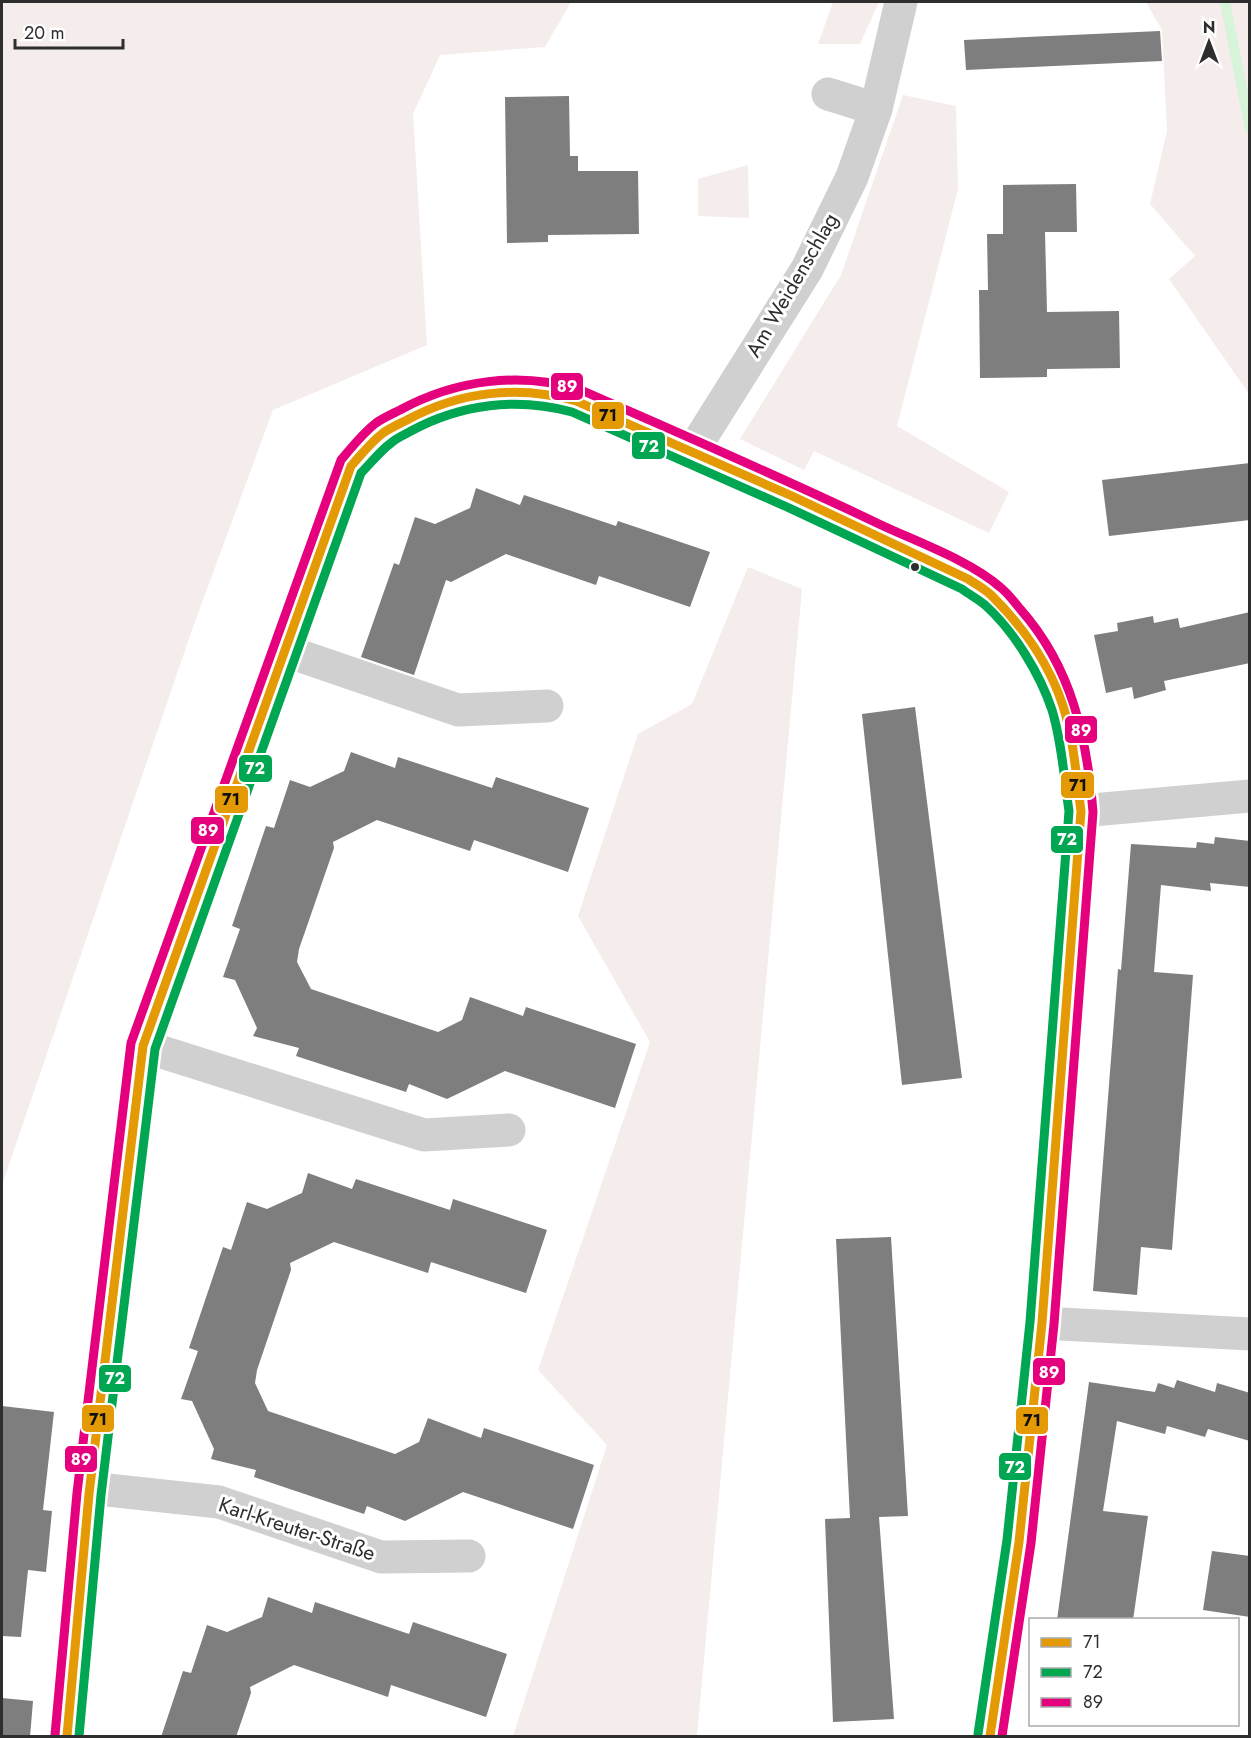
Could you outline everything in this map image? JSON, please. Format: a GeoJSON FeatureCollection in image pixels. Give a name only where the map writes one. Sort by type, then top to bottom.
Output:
{"type":"FeatureCollection","features":[{"type":"Feature","properties":{"kind":"street","name":"Am Weidenschlag"},"geometry":{"type":"LineString","coordinates":[[692,452],[807,269],[852,177],[880,95],[902,2]]}},
{"type":"Feature","properties":{"kind":"street"},"geometry":{"type":"LineString","coordinates":[[828,94],[880,95]]}},
{"type":"Feature","properties":{"kind":"street"},"geometry":{"type":"LineString","coordinates":[[67,1737],[89,1488],[143,1046],[283,650],[351,466],[382,433],[424,410],[465,397],[509,391],[551,394],[576,401],[792,496],[968,579],[993,596],[1020,628],[1047,667],[1063,706],[1072,743],[1081,811],[1042,1323],[1019,1542],[990,1737]]}},
{"type":"Feature","properties":{"kind":"street"},"geometry":{"type":"LineString","coordinates":[[283,650],[458,710],[547,706]]}},
{"type":"Feature","properties":{"kind":"street"},"geometry":{"type":"LineString","coordinates":[[1081,811],[1250,796]]}},
{"type":"Feature","properties":{"kind":"street"},"geometry":{"type":"LineString","coordinates":[[143,1046],[424,1135],[509,1130]]}},
{"type":"Feature","properties":{"kind":"street"},"geometry":{"type":"LineString","coordinates":[[1042,1323],[1250,1334]]}},
{"type":"Feature","properties":{"kind":"street","name":"Karl-Kreuter-Straße"},"geometry":{"type":"LineString","coordinates":[[89,1488],[219,1502],[381,1557],[469,1556]]}},
{"type":"Feature","properties":{"kind":"shaded area"},"geometry":{"type":"Polygon","coordinates":[[[2,2],[571,2],[545,47],[440,55],[413,114],[427,345],[273,410],[192,630],[2,1185],[2,2]]]}},
{"type":"Feature","properties":{"kind":"shaded area"},"geometry":{"type":"Polygon","coordinates":[[[833,2],[879,2],[860,44],[818,44],[833,2]]]}},
{"type":"Feature","properties":{"kind":"shaded area"},"geometry":{"type":"Polygon","coordinates":[[[1146,2],[1249,2],[1249,394],[1169,279],[1195,256],[1150,204],[1167,131],[1162,30],[1146,2]]]}},
{"type":"Feature","properties":{"kind":"shaded area"},"geometry":{"type":"Polygon","coordinates":[[[903,95],[956,106],[958,189],[897,426],[1009,492],[989,533],[814,451],[804,470],[740,439],[841,275],[903,95]]]}},
{"type":"Feature","properties":{"kind":"shaded area"},"geometry":{"type":"Polygon","coordinates":[[[748,165],[749,218],[698,216],[698,179],[748,165]]]}},
{"type":"Feature","properties":{"kind":"shaded area"},"geometry":{"type":"Polygon","coordinates":[[[748,567],[802,589],[697,1736],[513,1736],[607,1445],[538,1370],[650,1042],[578,916],[638,734],[692,704],[748,567]]]}},
{"type":"Feature","properties":{"kind":"building"},"geometry":{"type":"Polygon","coordinates":[[[1160,31],[1162,61],[966,70],[964,40],[1160,31]]]}},
{"type":"Feature","properties":{"kind":"building"},"geometry":{"type":"Polygon","coordinates":[[[569,96],[570,156],[578,156],[578,171],[638,171],[639,234],[548,235],[548,242],[507,243],[505,97],[569,96]]]}},
{"type":"Feature","properties":{"kind":"building"},"geometry":{"type":"Polygon","coordinates":[[[1076,184],[1077,232],[1045,232],[1047,312],[1119,311],[1120,368],[1047,369],[1047,377],[980,378],[979,290],[988,290],[987,234],[1003,234],[1003,185],[1076,184]]]}},
{"type":"Feature","properties":{"kind":"building"},"geometry":{"type":"Polygon","coordinates":[[[1250,463],[1250,520],[1109,536],[1102,480],[1250,463]]]}},
{"type":"Feature","properties":{"kind":"building"},"geometry":{"type":"Polygon","coordinates":[[[476,488],[520,505],[524,495],[616,526],[618,521],[710,552],[690,607],[599,576],[596,585],[506,554],[451,582],[446,580],[414,675],[361,657],[394,563],[399,565],[415,517],[435,524],[470,508],[476,488]]]}},
{"type":"Feature","properties":{"kind":"building"},"geometry":{"type":"Polygon","coordinates":[[[1250,612],[1250,663],[1164,681],[1166,690],[1134,699],[1132,687],[1106,693],[1094,635],[1118,631],[1117,623],[1153,616],[1154,623],[1178,618],[1180,628],[1250,612]]]}},
{"type":"Feature","properties":{"kind":"building"},"geometry":{"type":"Polygon","coordinates":[[[915,707],[962,1078],[902,1085],[862,714],[915,707]]]}},
{"type":"Feature","properties":{"kind":"building"},"geometry":{"type":"Polygon","coordinates":[[[351,752],[395,768],[398,757],[492,788],[496,777],[589,808],[568,872],[474,840],[470,851],[377,820],[333,842],[334,848],[299,949],[297,962],[311,989],[438,1032],[462,1020],[470,997],[523,1016],[526,1007],[636,1044],[615,1108],[505,1071],[447,1099],[409,1084],[406,1092],[296,1056],[299,1048],[253,1036],[257,1028],[235,980],[223,977],[240,929],[232,926],[266,826],[274,828],[290,780],[310,787],[344,771],[351,752]]]}},
{"type":"Feature","properties":{"kind":"building"},"geometry":{"type":"Polygon","coordinates":[[[1215,837],[1250,841],[1250,887],[1210,883],[1211,891],[1161,885],[1154,972],[1193,975],[1172,1250],[1141,1247],[1137,1295],[1093,1291],[1118,969],[1121,970],[1131,844],[1196,848],[1197,842],[1214,844],[1215,837]]]}},
{"type":"Feature","properties":{"kind":"building"},"geometry":{"type":"Polygon","coordinates":[[[308,1173],[352,1189],[356,1179],[450,1210],[453,1199],[547,1230],[526,1293],[431,1262],[428,1273],[334,1242],[290,1263],[291,1270],[257,1370],[255,1383],[268,1411],[395,1454],[419,1442],[428,1418],[481,1438],[484,1428],[594,1465],[573,1529],[463,1492],[405,1521],[367,1506],[364,1514],[254,1477],[256,1470],[211,1459],[214,1449],[192,1401],[181,1399],[198,1351],[189,1348],[223,1247],[231,1250],[247,1202],[267,1209],[302,1193],[308,1173]]]}},
{"type":"Feature","properties":{"kind":"building"},"geometry":{"type":"Polygon","coordinates":[[[891,1237],[908,1516],[879,1517],[894,1719],[833,1722],[825,1519],[850,1518],[836,1239],[891,1237]]]}},
{"type":"Feature","properties":{"kind":"building"},"geometry":{"type":"Polygon","coordinates":[[[1177,1380],[1215,1392],[1217,1383],[1250,1393],[1250,1441],[1208,1429],[1205,1437],[1167,1426],[1165,1434],[1117,1421],[1103,1511],[1148,1516],[1133,1618],[1057,1618],[1089,1382],[1155,1392],[1158,1383],[1174,1388],[1177,1380]]]}},
{"type":"Feature","properties":{"kind":"building"},"geometry":{"type":"Polygon","coordinates":[[[2,1406],[54,1412],[43,1510],[52,1511],[46,1572],[28,1570],[21,1637],[2,1636],[2,1406]]]}},
{"type":"Feature","properties":{"kind":"building"},"geometry":{"type":"Polygon","coordinates":[[[1212,1551],[1250,1556],[1250,1617],[1203,1610],[1212,1551]]]}},
{"type":"Feature","properties":{"kind":"building"},"geometry":{"type":"Polygon","coordinates":[[[268,1597],[312,1613],[315,1602],[409,1634],[413,1622],[507,1654],[486,1717],[391,1685],[388,1697],[294,1665],[250,1687],[251,1693],[236,1737],[161,1737],[183,1671],[191,1673],[207,1625],[227,1632],[262,1617],[268,1597]]]}},
{"type":"Feature","properties":{"kind":"building"},"geometry":{"type":"Polygon","coordinates":[[[2,1698],[33,1701],[30,1737],[2,1737],[2,1698]]]}},
{"type":"Feature","properties":{"kind":"waterway"},"geometry":{"type":"LineString","coordinates":[[1225,2],[1250,129]]}},
{"type":"Feature","properties":{"kind":"transit line","name":"89"},"geometry":{"type":"LineString","coordinates":[[55,1735],[77,1493],[131,1043],[341,460],[376,423],[421,400],[465,385],[511,380],[558,384],[581,390],[805,489],[973,568],[1006,592],[1021,610],[1038,632],[1065,680],[1081,731],[1093,812],[1054,1324],[1031,1543],[1002,1736]]}},
{"type":"Feature","properties":{"kind":"transit line","name":"71"},"geometry":{"type":"LineString","coordinates":[[67,1736],[89,1494],[143,1046],[351,466],[383,433],[427,410],[469,397],[511,392],[555,396],[576,401],[792,496],[968,579],[991,595],[1026,635],[1058,691],[1072,745],[1081,811],[1042,1323],[1019,1542],[990,1736]]}},
{"type":"Feature","properties":{"kind":"transit line","name":"72"},"geometry":{"type":"LineString","coordinates":[[79,1736],[101,1495],[155,1049],[361,473],[393,441],[430,422],[469,409],[510,404],[551,407],[572,412],[787,507],[962,589],[985,605],[1016,640],[1041,682],[1052,710],[1069,811],[1030,1322],[1007,1540],[978,1734]]}}]}
